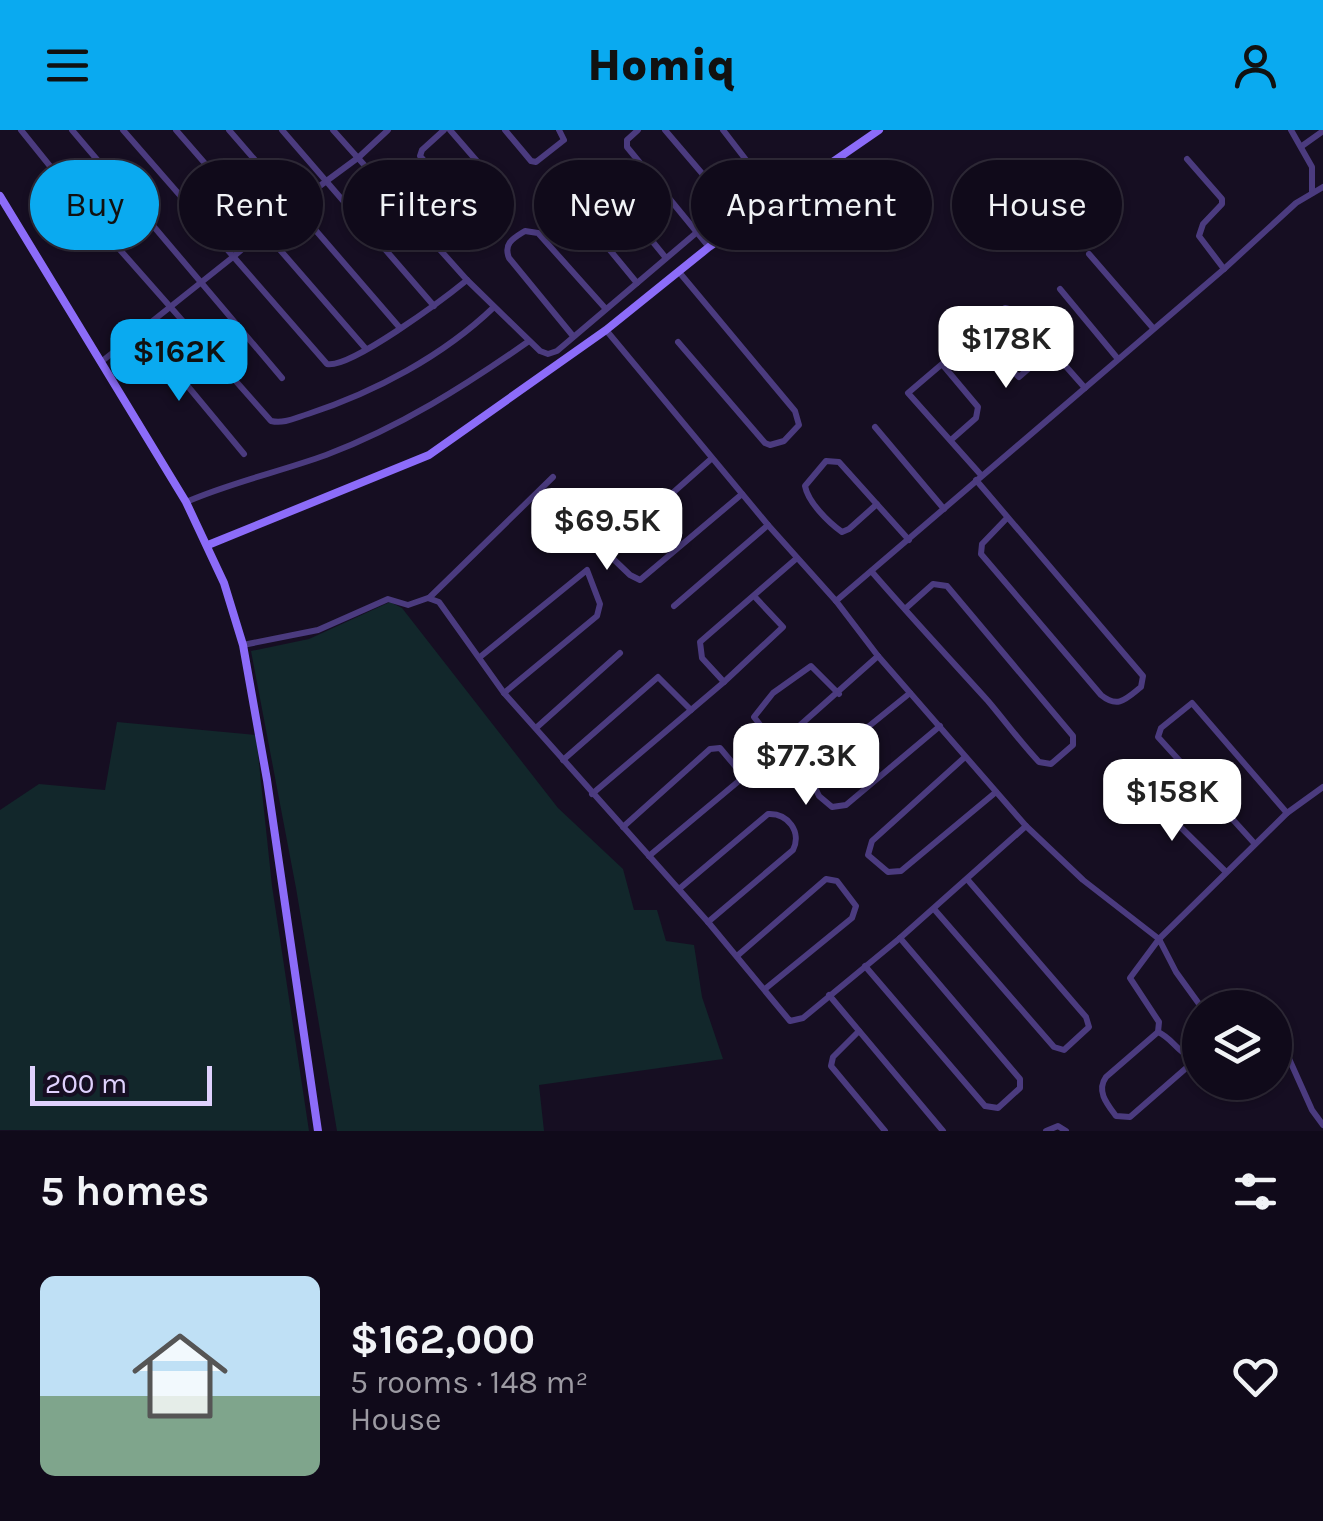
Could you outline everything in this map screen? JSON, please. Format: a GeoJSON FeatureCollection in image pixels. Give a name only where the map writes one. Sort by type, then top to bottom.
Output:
{"type":"FeatureCollection","features":[{"type":"Feature","properties":{"kind":"main road"},"geometry":{"type":"LineString","coordinates":[[835,160],[879,130]]}},
{"type":"Feature","properties":{"kind":"main road"},"geometry":{"type":"LineString","coordinates":[[0,196],[186,502],[224,583],[244,645],[318,1131]]}},
{"type":"Feature","properties":{"kind":"main road"},"geometry":{"type":"LineString","coordinates":[[208,545],[429,455],[606,330],[705,250]]}},
{"type":"Feature","properties":{"kind":"street"},"geometry":{"type":"LineString","coordinates":[[21,130],[260,412],[278,423],[334,406],[394,376],[458,338],[494,307]]}},
{"type":"Feature","properties":{"kind":"street"},"geometry":{"type":"LineString","coordinates":[[72,130],[282,378]]}},
{"type":"Feature","properties":{"kind":"street"},"geometry":{"type":"LineString","coordinates":[[123,130],[327,364],[342,363],[434,306],[467,280]]}},
{"type":"Feature","properties":{"kind":"street"},"geometry":{"type":"LineString","coordinates":[[176,130],[203,160]]}},
{"type":"Feature","properties":{"kind":"street"},"geometry":{"type":"LineString","coordinates":[[228,130],[254,160]]}},
{"type":"Feature","properties":{"kind":"street"},"geometry":{"type":"LineString","coordinates":[[282,130],[434,306]]}},
{"type":"Feature","properties":{"kind":"street"},"geometry":{"type":"LineString","coordinates":[[333,130],[467,280],[529,341],[548,354],[691,238]]}},
{"type":"Feature","properties":{"kind":"street"},"geometry":{"type":"LineString","coordinates":[[323,182],[359,158],[388,130]]}},
{"type":"Feature","properties":{"kind":"street"},"geometry":{"type":"LineString","coordinates":[[447,130],[502,190],[498,199],[477,214],[470,212],[420,156],[447,130]]}},
{"type":"Feature","properties":{"kind":"street"},"geometry":{"type":"LineString","coordinates":[[506,130],[530,161],[536,162],[564,140],[560,130]]}},
{"type":"Feature","properties":{"kind":"street"},"geometry":{"type":"LineString","coordinates":[[638,130],[627,140],[626,147],[691,225]]}},
{"type":"Feature","properties":{"kind":"street"},"geometry":{"type":"LineString","coordinates":[[665,130],[691,160]]}},
{"type":"Feature","properties":{"kind":"street"},"geometry":{"type":"LineString","coordinates":[[723,130],[746,160]]}},
{"type":"Feature","properties":{"kind":"street"},"geometry":{"type":"LineString","coordinates":[[1291,130],[1312,167],[1312,193]]}},
{"type":"Feature","properties":{"kind":"street"},"geometry":{"type":"LineString","coordinates":[[1302,146],[1323,131]]}},
{"type":"Feature","properties":{"kind":"street"},"geometry":{"type":"LineString","coordinates":[[1187,159],[1222,198],[1222,204],[1200,228],[1199,236],[1224,269]]}},
{"type":"Feature","properties":{"kind":"street"},"geometry":{"type":"LineString","coordinates":[[637,283],[567,198],[570,188],[583,174],[593,173],[603,181],[666,258]]}},
{"type":"Feature","properties":{"kind":"street"},"geometry":{"type":"LineString","coordinates":[[836,601],[1296,203],[1323,187]]}},
{"type":"Feature","properties":{"kind":"street"},"geometry":{"type":"LineString","coordinates":[[573,336],[509,258],[507,249],[512,240],[525,231],[538,232],[605,308]]}},
{"type":"Feature","properties":{"kind":"street"},"geometry":{"type":"LineString","coordinates":[[323,239],[400,328]]}},
{"type":"Feature","properties":{"kind":"street"},"geometry":{"type":"LineString","coordinates":[[101,362],[242,250]]}},
{"type":"Feature","properties":{"kind":"street"},"geometry":{"type":"LineString","coordinates":[[283,250],[366,348]]}},
{"type":"Feature","properties":{"kind":"street"},"geometry":{"type":"LineString","coordinates":[[1088,254],[1153,328]]}},
{"type":"Feature","properties":{"kind":"street"},"geometry":{"type":"LineString","coordinates":[[678,342],[765,443],[770,446],[784,441],[800,425],[795,411],[679,272]]}},
{"type":"Feature","properties":{"kind":"street"},"geometry":{"type":"LineString","coordinates":[[1060,289],[1118,359]]}},
{"type":"Feature","properties":{"kind":"street"},"geometry":{"type":"LineString","coordinates":[[1051,349],[1020,377],[991,350],[980,332],[1010,307],[1017,311],[1051,349],[1085,388]]}},
{"type":"Feature","properties":{"kind":"street"},"geometry":{"type":"LineString","coordinates":[[606,330],[964,758],[1026,826],[1083,880],[1159,939],[1189,990]]}},
{"type":"Feature","properties":{"kind":"street"},"geometry":{"type":"LineString","coordinates":[[142,331],[244,454]]}},
{"type":"Feature","properties":{"kind":"street"},"geometry":{"type":"LineString","coordinates":[[186,502],[235,482],[328,454],[404,420],[454,393],[529,341]]}},
{"type":"Feature","properties":{"kind":"street"},"geometry":{"type":"LineString","coordinates":[[951,440],[976,418],[978,407],[942,364],[908,392],[951,440],[1007,518],[1143,676],[1141,687],[1120,703],[1110,703],[1101,695],[982,554],[982,544],[1007,518]]}},
{"type":"Feature","properties":{"kind":"street"},"geometry":{"type":"LineString","coordinates":[[875,427],[944,509]]}},
{"type":"Feature","properties":{"kind":"street"},"geometry":{"type":"LineString","coordinates":[[711,459],[606,552],[640,580],[742,494]]}},
{"type":"Feature","properties":{"kind":"street"},"geometry":{"type":"LineString","coordinates":[[876,504],[842,532],[805,493],[805,486],[826,462],[835,460],[876,504],[909,540]]}},
{"type":"Feature","properties":{"kind":"street"},"geometry":{"type":"LineString","coordinates":[[244,645],[318,630],[388,599],[408,605],[428,598],[554,477]]}},
{"type":"Feature","properties":{"kind":"street"},"geometry":{"type":"LineString","coordinates":[[674,606],[768,525]]}},
{"type":"Feature","properties":{"kind":"street"},"geometry":{"type":"LineString","coordinates":[[724,682],[702,658],[700,642],[797,558]]}},
{"type":"Feature","properties":{"kind":"street"},"geometry":{"type":"LineString","coordinates":[[480,656],[587,570],[600,604],[597,616],[504,693]]}},
{"type":"Feature","properties":{"kind":"street"},"geometry":{"type":"LineString","coordinates":[[872,572],[1039,762],[1051,764],[1073,745],[1073,736],[1054,711],[947,586],[932,584],[904,608]]}},
{"type":"Feature","properties":{"kind":"street"},"geometry":{"type":"LineString","coordinates":[[592,794],[783,627],[754,596]]}},
{"type":"Feature","properties":{"kind":"street"},"geometry":{"type":"LineString","coordinates":[[428,598],[445,608],[504,693],[708,922],[790,1021],[803,1018],[900,938],[1026,826]]}},
{"type":"Feature","properties":{"kind":"street"},"geometry":{"type":"LineString","coordinates":[[536,728],[620,653]]}},
{"type":"Feature","properties":{"kind":"street"},"geometry":{"type":"LineString","coordinates":[[838,694],[811,666],[773,693],[754,717],[771,740],[780,744],[838,694],[878,656]]}},
{"type":"Feature","properties":{"kind":"street"},"geometry":{"type":"LineString","coordinates":[[563,760],[658,677],[691,710]]}},
{"type":"Feature","properties":{"kind":"street"},"geometry":{"type":"LineString","coordinates":[[910,692],[816,769],[810,779],[820,796],[832,807],[846,805],[940,726]]}},
{"type":"Feature","properties":{"kind":"street"},"geometry":{"type":"LineString","coordinates":[[1256,844],[1158,738],[1161,728],[1192,703],[1287,813]]}},
{"type":"Feature","properties":{"kind":"street"},"geometry":{"type":"LineString","coordinates":[[623,826],[710,749],[720,748],[741,773],[740,780],[649,856]]}},
{"type":"Feature","properties":{"kind":"street"},"geometry":{"type":"LineString","coordinates":[[964,758],[872,841],[868,855],[888,872],[901,871],[996,792]]}},
{"type":"Feature","properties":{"kind":"street"},"geometry":{"type":"LineString","coordinates":[[1182,1071],[1130,1117],[1116,1116],[1103,1096],[1103,1080],[1158,1032],[1159,1022],[1130,978],[1159,939],[1226,872],[1287,813],[1323,787]]}},
{"type":"Feature","properties":{"kind":"street"},"geometry":{"type":"LineString","coordinates":[[1144,790],[1226,872]]}},
{"type":"Feature","properties":{"kind":"street"},"geometry":{"type":"LineString","coordinates":[[679,889],[768,814],[781,815],[794,829],[798,840],[793,850],[708,922]]}},
{"type":"Feature","properties":{"kind":"street"},"geometry":{"type":"LineString","coordinates":[[934,909],[1054,1047],[1064,1050],[1078,1039],[1088,1030],[1089,1020],[968,879]]}},
{"type":"Feature","properties":{"kind":"street"},"geometry":{"type":"LineString","coordinates":[[737,956],[826,880],[837,880],[854,900],[852,918],[765,989]]}},
{"type":"Feature","properties":{"kind":"street"},"geometry":{"type":"LineString","coordinates":[[864,966],[985,1106],[998,1108],[1020,1088],[1020,1079],[900,938]]}},
{"type":"Feature","properties":{"kind":"street"},"geometry":{"type":"LineString","coordinates":[[829,995],[943,1131]]}},
{"type":"Feature","properties":{"kind":"street"},"geometry":{"type":"LineString","coordinates":[[860,1031],[833,1056],[831,1066],[885,1131]]}},
{"type":"Feature","properties":{"kind":"street"},"geometry":{"type":"LineString","coordinates":[[1158,1032],[1170,1038],[1182,1052]]}},
{"type":"Feature","properties":{"kind":"street"},"geometry":{"type":"LineString","coordinates":[[1292,1065],[1323,1125]]}},
{"type":"Feature","properties":{"kind":"street"},"geometry":{"type":"LineString","coordinates":[[1046,1131],[1058,1126],[1066,1131]]}},
{"type":"Feature","properties":{"kind":"green space"},"geometry":{"type":"Polygon","coordinates":[[[390,602],[402,608],[558,808],[623,869],[634,910],[657,910],[666,941],[694,945],[702,997],[723,1059],[539,1085],[544,1131],[337,1131],[251,651],[309,639],[390,602]]]}},
{"type":"Feature","properties":{"kind":"green space"},"geometry":{"type":"Polygon","coordinates":[[[117,722],[256,735],[272,886],[309,1131],[0,1130],[0,810],[39,784],[105,790],[117,722]]]}}]}
